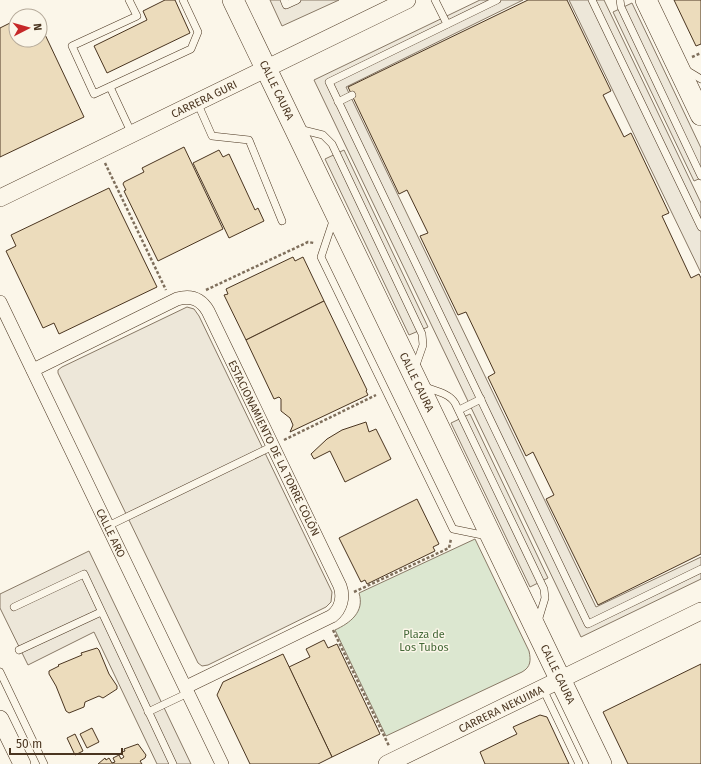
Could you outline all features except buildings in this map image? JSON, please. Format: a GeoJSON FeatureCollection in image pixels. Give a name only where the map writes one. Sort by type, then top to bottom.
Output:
{"type":"FeatureCollection","features":[{"type":"Feature","properties":{"kind":"main road"},"geometry":{"type":"LineString","coordinates":[[646,0],[701,114]]}},
{"type":"Feature","properties":{"kind":"main road","name":"CALLE CAURA"},"geometry":{"type":"LineString","coordinates":[[238,4],[266,69],[536,628],[552,684],[601,764]]}},
{"type":"Feature","properties":{"kind":"street","name":"CARRERA GURI"},"geometry":{"type":"LineString","coordinates":[[0,198],[407,0]]}},
{"type":"Feature","properties":{"kind":"street"},"geometry":{"type":"LineString","coordinates":[[33,370],[172,302],[186,297],[200,300]]}},
{"type":"Feature","properties":{"kind":"street","name":"ESTACIONAMIENTO DE LA TORRE COLÓN"},"geometry":{"type":"LineString","coordinates":[[200,300],[208,311],[342,591]]}},
{"type":"Feature","properties":{"kind":"street","name":"CALLE ARO"},"geometry":{"type":"LineString","coordinates":[[0,302],[222,764]]}},
{"type":"Feature","properties":{"kind":"street"},"geometry":{"type":"LineString","coordinates":[[187,690],[328,618],[335,613],[340,606],[342,591]]}},
{"type":"Feature","properties":{"kind":"street","name":"CARRERA NEKUIMA"},"geometry":{"type":"LineString","coordinates":[[392,762],[701,611]]}},
{"type":"Feature","properties":{"kind":"street"},"geometry":{"type":"LineString","coordinates":[[0,719],[22,764]]}},
{"type":"Feature","properties":{"kind":"lane"},"geometry":{"type":"LineString","coordinates":[[129,0],[137,16],[72,46],[94,94],[192,49],[198,32],[183,0]]}},
{"type":"Feature","properties":{"kind":"lane"},"geometry":{"type":"LineString","coordinates":[[284,0],[286,5],[297,0]]}},
{"type":"Feature","properties":{"kind":"lane"},"geometry":{"type":"LineString","coordinates":[[435,0],[447,24]]}},
{"type":"Feature","properties":{"kind":"lane"},"geometry":{"type":"LineString","coordinates":[[497,0],[329,82],[588,624],[701,569]]}},
{"type":"Feature","properties":{"kind":"lane"},"geometry":{"type":"LineString","coordinates":[[592,0],[701,227]]}},
{"type":"Feature","properties":{"kind":"lane"},"geometry":{"type":"LineString","coordinates":[[620,0],[621,7],[701,176]]}},
{"type":"Feature","properties":{"kind":"lane"},"geometry":{"type":"LineString","coordinates":[[677,64],[701,79]]}},
{"type":"Feature","properties":{"kind":"lane"},"geometry":{"type":"LineString","coordinates":[[110,87],[132,134]]}},
{"type":"Feature","properties":{"kind":"lane"},"geometry":{"type":"LineString","coordinates":[[338,102],[352,95]]}},
{"type":"Feature","properties":{"kind":"lane"},"geometry":{"type":"LineString","coordinates":[[197,102],[212,136],[249,140],[282,221]]}},
{"type":"Feature","properties":{"kind":"lane"},"geometry":{"type":"LineString","coordinates":[[295,128],[323,135],[332,144],[422,334],[423,345],[416,379],[452,398],[544,589],[546,598],[536,628]]}},
{"type":"Feature","properties":{"kind":"lane"},"geometry":{"type":"LineString","coordinates":[[335,212],[321,257],[453,529],[492,536]]}},
{"type":"Feature","properties":{"kind":"lane"},"geometry":{"type":"LineString","coordinates":[[459,410],[481,399]]}},
{"type":"Feature","properties":{"kind":"lane"},"geometry":{"type":"LineString","coordinates":[[108,526],[273,446]]}},
{"type":"Feature","properties":{"kind":"lane"},"geometry":{"type":"LineString","coordinates":[[14,607],[84,574],[173,764]]}},
{"type":"Feature","properties":{"kind":"lane"},"geometry":{"type":"LineString","coordinates":[[19,650],[101,612]]}},
{"type":"Feature","properties":{"kind":"lane"},"geometry":{"type":"LineString","coordinates":[[0,672],[44,764]]}},
{"type":"Feature","properties":{"kind":"lane"},"geometry":{"type":"LineString","coordinates":[[552,684],[579,764]]}},
{"type":"Feature","properties":{"kind":"lane"},"geometry":{"type":"LineString","coordinates":[[148,712],[187,690]]}},
{"type":"Feature","properties":{"kind":"path"},"geometry":{"type":"LineString","coordinates":[[99,150],[172,302]]}},
{"type":"Feature","properties":{"kind":"path"},"geometry":{"type":"LineString","coordinates":[[200,300],[204,291],[308,242],[325,246]]}},
{"type":"Feature","properties":{"kind":"path"},"geometry":{"type":"LineString","coordinates":[[273,446],[386,390]]}},
{"type":"Feature","properties":{"kind":"path"},"geometry":{"type":"LineString","coordinates":[[342,591],[355,592],[449,548],[453,529]]}},
{"type":"Feature","properties":{"kind":"path"},"geometry":{"type":"LineString","coordinates":[[328,618],[392,762]]}},
{"type":"Feature","properties":{"kind":"green space","name":"Plaza de Los Tubos"},"geometry":{"type":"Polygon","coordinates":[[[475,539],[529,651],[529,666],[522,672],[386,736],[335,630],[346,624],[355,616],[360,606],[359,593],[475,539]]]}},
{"type":"Feature","properties":{"kind":"shaded area"},"geometry":{"type":"Polygon","coordinates":[[[270,0],[339,0],[282,26],[270,0]]]}},
{"type":"Feature","properties":{"kind":"shaded area"},"geometry":{"type":"Polygon","coordinates":[[[480,0],[523,0],[346,87],[596,607],[701,557],[701,579],[581,637],[314,80],[480,0]]]}},
{"type":"Feature","properties":{"kind":"shaded area"},"geometry":{"type":"Polygon","coordinates":[[[569,0],[604,0],[701,203],[701,273],[569,0]]]}},
{"type":"Feature","properties":{"kind":"shaded area"},"geometry":{"type":"Polygon","coordinates":[[[632,3],[701,148],[701,178],[694,181],[613,12],[632,3]]]}},
{"type":"Feature","properties":{"kind":"shaded area"},"geometry":{"type":"Polygon","coordinates":[[[344,150],[428,327],[409,335],[325,159],[344,150]]]}},
{"type":"Feature","properties":{"kind":"shaded area"},"geometry":{"type":"Polygon","coordinates":[[[187,307],[194,309],[199,316],[332,592],[331,602],[326,607],[208,665],[202,666],[198,663],[58,373],[58,370],[62,367],[187,307]]]}},
{"type":"Feature","properties":{"kind":"shaded area"},"geometry":{"type":"Polygon","coordinates":[[[470,414],[548,578],[530,587],[451,423],[470,414]]]}},
{"type":"Feature","properties":{"kind":"shaded area"},"geometry":{"type":"Polygon","coordinates":[[[89,551],[191,764],[157,764],[94,632],[28,665],[0,608],[0,594],[89,551]]]}}]}
